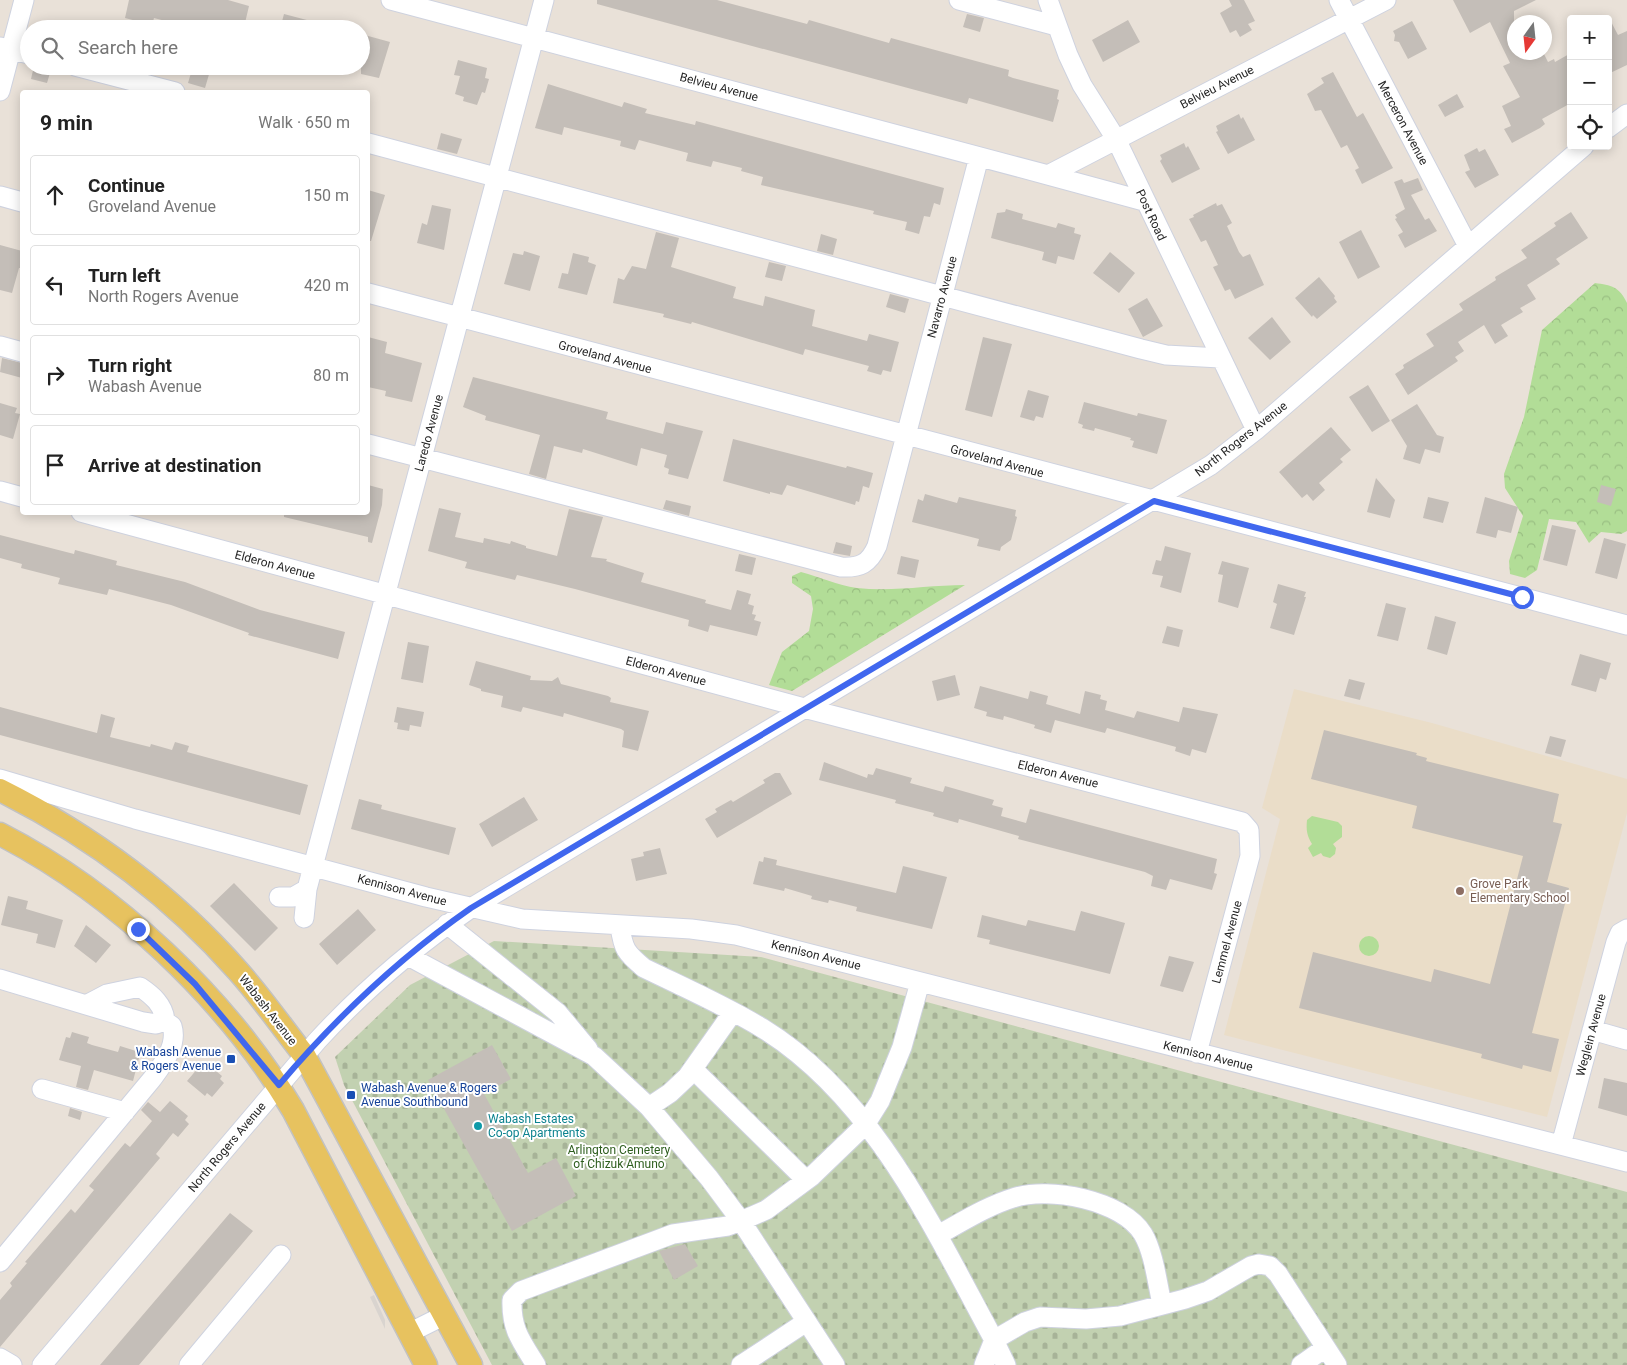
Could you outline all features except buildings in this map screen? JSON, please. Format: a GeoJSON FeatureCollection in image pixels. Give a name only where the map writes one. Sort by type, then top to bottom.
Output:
{"type":"FeatureCollection","features":[{"type":"Feature","properties":{"kind":"main road","name":"Wabash Avenue"},"geometry":{"type":"LineString","coordinates":[[0,790],[28,804],[114,859],[161,896],[205,936],[238,972],[304,1055],[471,1365]]}},
{"type":"Feature","properties":{"kind":"main road"},"geometry":{"type":"LineString","coordinates":[[0,834],[58,868],[138,929],[208,998],[279,1085],[426,1365]]}},
{"type":"Feature","properties":{"kind":"street"},"geometry":{"type":"LineString","coordinates":[[0,91],[13,50],[24,0]]}},
{"type":"Feature","properties":{"kind":"street","name":"Belvieu Avenue"},"geometry":{"type":"LineString","coordinates":[[391,0],[1144,201]]}},
{"type":"Feature","properties":{"kind":"street","name":"Laredo Avenue"},"geometry":{"type":"LineString","coordinates":[[304,918],[307,889],[313,865],[461,318],[496,177],[544,0]]}},
{"type":"Feature","properties":{"kind":"street"},"geometry":{"type":"LineString","coordinates":[[959,0],[1057,26]]}},
{"type":"Feature","properties":{"kind":"street","name":"Post Road"},"geometry":{"type":"LineString","coordinates":[[1048,0],[1082,85],[1116,140],[1256,430]]}},
{"type":"Feature","properties":{"kind":"street","name":"Merceron Avenue"},"geometry":{"type":"LineString","coordinates":[[1339,0],[1468,246]]}},
{"type":"Feature","properties":{"kind":"street","name":"Belvieu Avenue"},"geometry":{"type":"LineString","coordinates":[[1048,175],[1386,0]]}},
{"type":"Feature","properties":{"kind":"street"},"geometry":{"type":"LineString","coordinates":[[110,75],[167,90]]}},
{"type":"Feature","properties":{"kind":"street"},"geometry":{"type":"LineString","coordinates":[[1612,125],[1627,114]]}},
{"type":"Feature","properties":{"kind":"street"},"geometry":{"type":"LineString","coordinates":[[370,144],[1141,349],[1166,354],[1220,358]]}},
{"type":"Feature","properties":{"kind":"street","name":"North Rogers Avenue"},"geometry":{"type":"LineString","coordinates":[[42,1365],[304,1055],[359,999],[447,924],[804,708],[1154,501],[1211,465],[1256,430],[1579,150]]}},
{"type":"Feature","properties":{"kind":"street","name":"Navarro Avenue"},"geometry":{"type":"LineString","coordinates":[[370,445],[841,567],[854,568],[864,565],[872,558],[877,546],[979,157]]}},
{"type":"Feature","properties":{"kind":"street"},"geometry":{"type":"LineString","coordinates":[[0,196],[20,201]]}},
{"type":"Feature","properties":{"kind":"street","name":"Groveland Avenue"},"geometry":{"type":"LineString","coordinates":[[370,294],[1627,625]]}},
{"type":"Feature","properties":{"kind":"street"},"geometry":{"type":"LineString","coordinates":[[0,346],[20,351]]}},
{"type":"Feature","properties":{"kind":"street"},"geometry":{"type":"LineString","coordinates":[[0,491],[20,496]]}},
{"type":"Feature","properties":{"kind":"street","name":"Elderon Avenue"},"geometry":{"type":"LineString","coordinates":[[92,515],[804,708],[1230,818],[1242,822],[1249,830]]}},
{"type":"Feature","properties":{"kind":"street","name":"Kennison Avenue"},"geometry":{"type":"LineString","coordinates":[[0,780],[135,819],[471,908],[522,919],[691,929],[736,936],[1627,1162]]}},
{"type":"Feature","properties":{"kind":"street","name":"Lemmel Avenue"},"geometry":{"type":"LineString","coordinates":[[1197,1053],[1250,856],[1249,830]]}},
{"type":"Feature","properties":{"kind":"street"},"geometry":{"type":"LineString","coordinates":[[279,897],[293,896],[307,889]]}},
{"type":"Feature","properties":{"kind":"street"},"geometry":{"type":"LineString","coordinates":[[447,924],[558,1013],[594,1056],[649,1107],[709,1178],[741,1222],[835,1365]]}},
{"type":"Feature","properties":{"kind":"street"},"geometry":{"type":"LineString","coordinates":[[620,926],[622,942],[627,954],[644,968],[762,1028],[803,1059],[848,1102],[885,1152],[938,1235],[1006,1365]]}},
{"type":"Feature","properties":{"kind":"street","name":"Weglein Avenue"},"geometry":{"type":"LineString","coordinates":[[1561,1146],[1616,942],[1620,933],[1627,928]]}},
{"type":"Feature","properties":{"kind":"street"},"geometry":{"type":"LineString","coordinates":[[408,956],[594,1056]]}},
{"type":"Feature","properties":{"kind":"street"},"geometry":{"type":"LineString","coordinates":[[0,979],[143,1022],[156,1024],[165,1021]]}},
{"type":"Feature","properties":{"kind":"street"},"geometry":{"type":"LineString","coordinates":[[536,1365],[517,1335],[512,1318],[512,1300],[521,1291],[673,1234],[728,1226],[741,1222],[766,1210],[806,1180],[865,1125],[880,1102],[892,1072],[920,982]]}},
{"type":"Feature","properties":{"kind":"street"},"geometry":{"type":"LineString","coordinates":[[88,1004],[107,994],[140,987],[158,1002],[165,1013],[165,1021]]}},
{"type":"Feature","properties":{"kind":"street"},"geometry":{"type":"LineString","coordinates":[[649,1107],[670,1092],[692,1069],[733,1012]]}},
{"type":"Feature","properties":{"kind":"street"},"geometry":{"type":"LineString","coordinates":[[0,1262],[152,1079],[169,1053],[174,1032],[172,1026],[165,1021]]}},
{"type":"Feature","properties":{"kind":"street"},"geometry":{"type":"LineString","coordinates":[[1592,1030],[1627,1040]]}},
{"type":"Feature","properties":{"kind":"street"},"geometry":{"type":"LineString","coordinates":[[692,1069],[806,1180]]}},
{"type":"Feature","properties":{"kind":"street"},"geometry":{"type":"LineString","coordinates":[[42,1089],[125,1112]]}},
{"type":"Feature","properties":{"kind":"street"},"geometry":{"type":"LineString","coordinates":[[938,1235],[1014,1197],[1029,1194],[1049,1194],[1093,1201],[1116,1210],[1142,1233],[1149,1248],[1162,1304]]}},
{"type":"Feature","properties":{"kind":"street"},"geometry":{"type":"LineString","coordinates":[[189,1365],[281,1255]]}},
{"type":"Feature","properties":{"kind":"street"},"geometry":{"type":"LineString","coordinates":[[984,1365],[994,1340],[1025,1322],[1040,1317],[1086,1319],[1120,1316],[1208,1291],[1251,1266],[1259,1264],[1270,1266],[1278,1274],[1337,1365]]}},
{"type":"Feature","properties":{"kind":"street"},"geometry":{"type":"LineString","coordinates":[[409,1333],[445,1315]]}},
{"type":"Feature","properties":{"kind":"street"},"geometry":{"type":"LineString","coordinates":[[741,1365],[806,1322]]}},
{"type":"Feature","properties":{"kind":"street"},"geometry":{"type":"LineString","coordinates":[[1301,1365],[1325,1348]]}},
{"type":"Feature","properties":{"kind":"street"},"geometry":{"type":"LineString","coordinates":[[0,1358],[12,1365]]}},
{"type":"Feature","properties":{"kind":"shaded area"},"geometry":{"type":"Polygon","coordinates":[[[1294,689],[1432,723],[1627,779],[1627,813],[1547,1117],[1224,1035],[1280,819],[1262,808],[1294,689]]]}},
{"type":"Feature","properties":{"kind":"shaded area"},"geometry":{"type":"Polygon","coordinates":[[[374,1295],[385,1320],[385,1329],[370,1297],[374,1295]]]}},
{"type":"Feature","properties":{"kind":"green space"},"geometry":{"type":"Polygon","coordinates":[[[1595,283],[1618,290],[1627,303],[1627,531],[1621,534],[1601,532],[1589,543],[1576,522],[1549,519],[1537,570],[1525,578],[1510,574],[1509,561],[1523,516],[1505,488],[1504,474],[1524,417],[1542,330],[1595,283]]]}},
{"type":"Feature","properties":{"kind":"green space"},"geometry":{"type":"Polygon","coordinates":[[[801,572],[857,588],[884,589],[965,585],[792,691],[769,685],[782,652],[809,631],[813,609],[811,596],[792,583],[792,576],[801,572]]]}},
{"type":"Feature","properties":{"kind":"green space"},"geometry":{"type":"Polygon","coordinates":[[[1312,816],[1338,822],[1342,826],[1342,837],[1333,844],[1336,848],[1335,854],[1330,858],[1323,856],[1321,853],[1313,857],[1308,848],[1312,844],[1307,833],[1307,820],[1312,816]]]}},
{"type":"Feature","properties":{"kind":"green space"},"geometry":{"type":"Polygon","coordinates":[[[1369,936],[1376,939],[1379,946],[1376,953],[1369,956],[1362,953],[1359,946],[1362,939],[1369,936]]]}},
{"type":"Feature","properties":{"kind":"green space","name":"Arlington Cemetery of Chizuk Amuno"},"geometry":{"type":"Polygon","coordinates":[[[494,941],[761,957],[1627,1192],[1627,1365],[492,1365],[344,1085],[335,1057],[410,985],[494,941]]]}},
{"type":"Feature","properties":{"kind":"place","name":"Grove Park Elementary School"},"geometry":{"type":"Point","coordinates":[1460,891]}},
{"type":"Feature","properties":{"kind":"place","name":"Wabash Avenue & Rogers Avenue"},"geometry":{"type":"Point","coordinates":[231,1059]}},
{"type":"Feature","properties":{"kind":"place","name":"Wabash Avenue & Rogers Avenue Southbound"},"geometry":{"type":"Point","coordinates":[351,1095]}},
{"type":"Feature","properties":{"kind":"place","name":"Wabash Estates Co-op Apartments"},"geometry":{"type":"Point","coordinates":[478,1126]}},
{"type":"Feature","properties":{"kind":"route"},"geometry":{"type":"LineString","coordinates":[[138,929],[214,1005],[279,1085],[325,1032],[359,999],[447,924],[804,708],[1154,501],[1206,513],[1522,597]]}}]}
